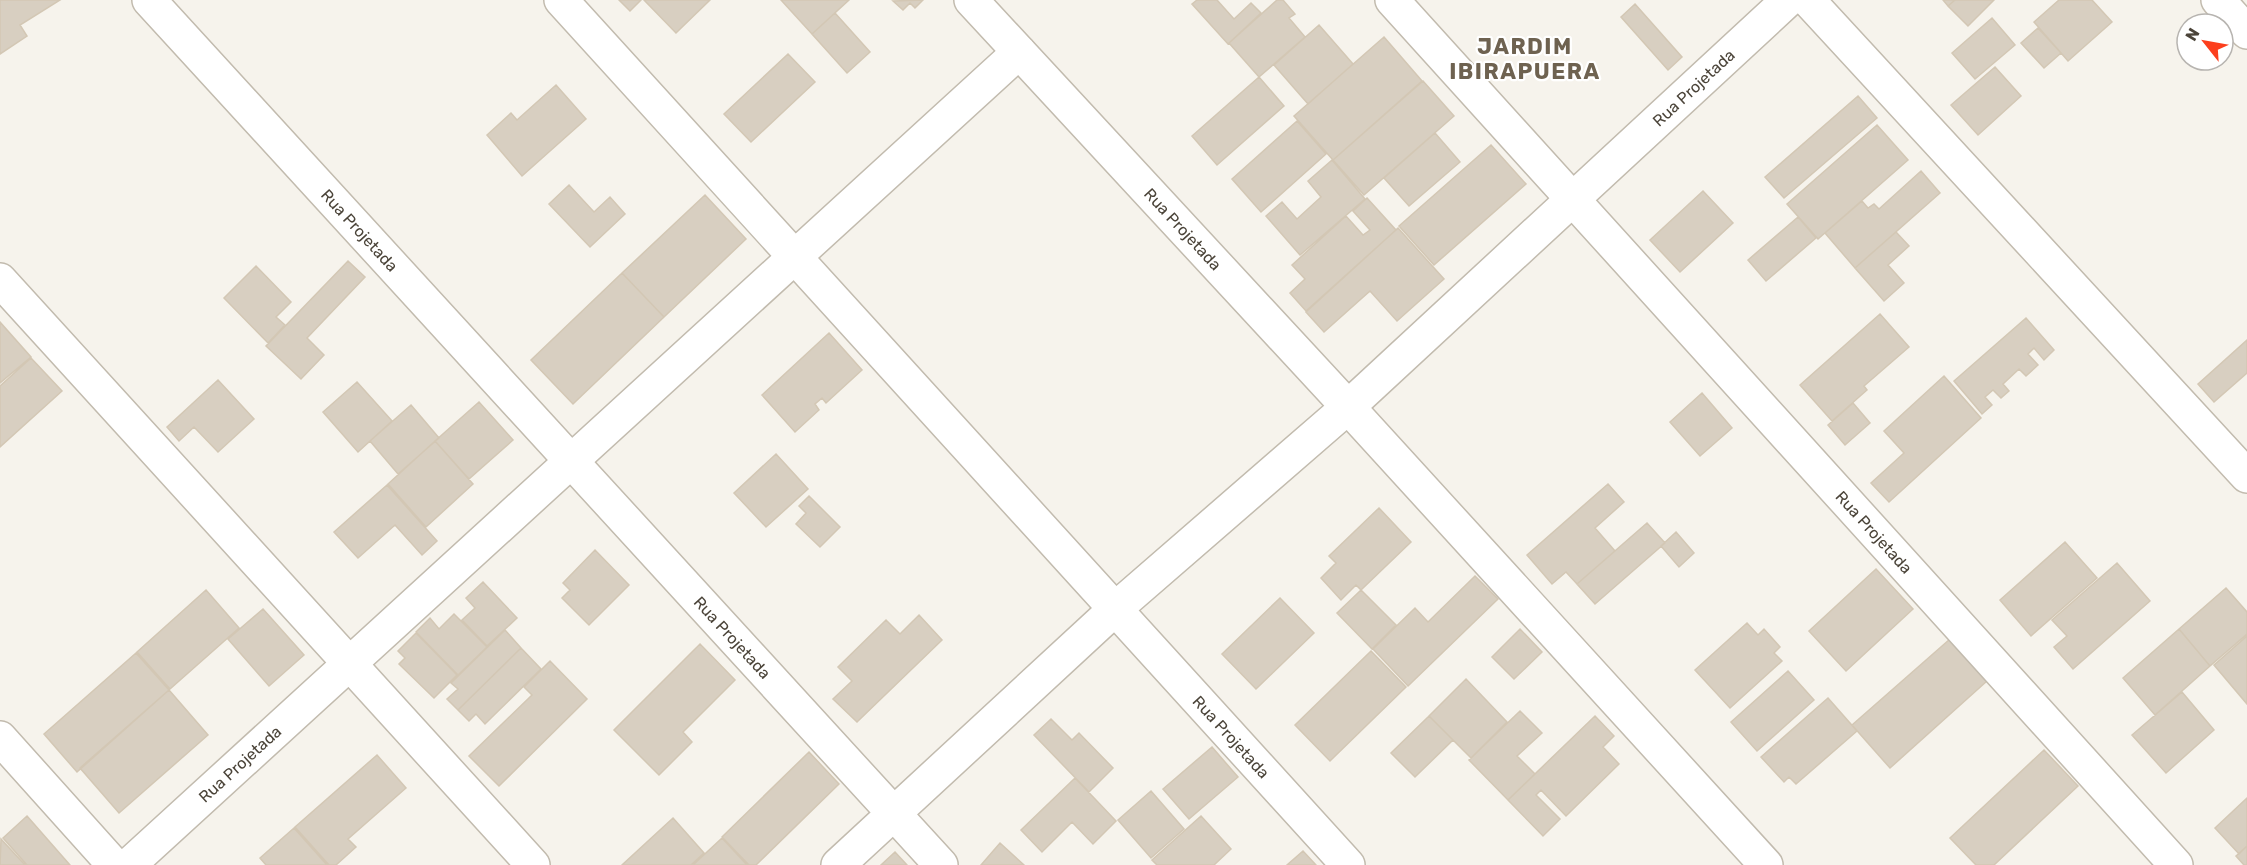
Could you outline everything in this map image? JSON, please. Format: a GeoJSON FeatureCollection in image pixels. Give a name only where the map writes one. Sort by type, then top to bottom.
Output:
{"type":"FeatureCollection","features":[{"type":"Feature","properties":{"kind":"street","name":"Rua Projetada"},"geometry":{"type":"LineString","coordinates":[[149,0],[941,865]]}},
{"type":"Feature","properties":{"kind":"street","name":"Rua Projetada"},"geometry":{"type":"LineString","coordinates":[[561,0],[1348,865]]}},
{"type":"Feature","properties":{"kind":"street","name":"Rua Projetada"},"geometry":{"type":"LineString","coordinates":[[971,0],[1348,407],[1766,865]]}},
{"type":"Feature","properties":{"kind":"street","name":"Rua Projetada"},"geometry":{"type":"LineString","coordinates":[[1392,0],[2176,865]]}},
{"type":"Feature","properties":{"kind":"street","name":"Rua Projetada"},"geometry":{"type":"LineString","coordinates":[[838,865],[1114,610],[1348,407],[1788,0]]}},
{"type":"Feature","properties":{"kind":"street"},"geometry":{"type":"LineString","coordinates":[[1808,0],[2247,476]]}},
{"type":"Feature","properties":{"kind":"street"},"geometry":{"type":"LineString","coordinates":[[2218,0],[2247,32]]}},
{"type":"Feature","properties":{"kind":"street","name":"Rua Projetada"},"geometry":{"type":"LineString","coordinates":[[129,865],[1019,52]]}},
{"type":"Feature","properties":{"kind":"street"},"geometry":{"type":"LineString","coordinates":[[0,280],[533,865]]}},
{"type":"Feature","properties":{"kind":"street"},"geometry":{"type":"LineString","coordinates":[[0,738],[114,865]]}},
{"type":"Feature","properties":{"kind":"building"},"geometry":{"type":"Polygon","coordinates":[[[0,0],[60,0],[20,25],[27,36],[0,54],[0,0]]]}},
{"type":"Feature","properties":{"kind":"building"},"geometry":{"type":"Polygon","coordinates":[[[619,0],[641,0],[630,11],[619,0]]]}},
{"type":"Feature","properties":{"kind":"building"},"geometry":{"type":"Polygon","coordinates":[[[644,0],[710,0],[676,33],[644,0]]]}},
{"type":"Feature","properties":{"kind":"building"},"geometry":{"type":"Polygon","coordinates":[[[781,0],[849,0],[812,34],[781,0]]]}},
{"type":"Feature","properties":{"kind":"building"},"geometry":{"type":"Polygon","coordinates":[[[923,0],[915,8],[910,3],[903,10],[893,1],[923,0]]]}},
{"type":"Feature","properties":{"kind":"building"},"geometry":{"type":"Polygon","coordinates":[[[1197,0],[1217,0],[1234,19],[1251,3],[1261,13],[1228,44],[1192,4],[1197,0]]]}},
{"type":"Feature","properties":{"kind":"building"},"geometry":{"type":"Polygon","coordinates":[[[1277,0],[1283,0],[1295,14],[1289,18],[1305,37],[1259,77],[1229,43],[1277,0]]]}},
{"type":"Feature","properties":{"kind":"building"},"geometry":{"type":"Polygon","coordinates":[[[1943,0],[1955,0],[1948,6],[1943,0]]]}},
{"type":"Feature","properties":{"kind":"building"},"geometry":{"type":"Polygon","coordinates":[[[1955,0],[1994,0],[1968,26],[1948,6],[1955,0]]]}},
{"type":"Feature","properties":{"kind":"building"},"geometry":{"type":"Polygon","coordinates":[[[2059,0],[2092,0],[2112,22],[2068,61],[2034,22],[2059,0]]]}},
{"type":"Feature","properties":{"kind":"building"},"geometry":{"type":"Polygon","coordinates":[[[1635,4],[1682,57],[1668,70],[1621,17],[1635,4]]]}},
{"type":"Feature","properties":{"kind":"building"},"geometry":{"type":"Polygon","coordinates":[[[835,13],[870,52],[847,73],[812,34],[835,13]]]}},
{"type":"Feature","properties":{"kind":"building"},"geometry":{"type":"Polygon","coordinates":[[[1992,18],[2015,45],[1975,79],[1952,53],[1992,18]]]}},
{"type":"Feature","properties":{"kind":"building"},"geometry":{"type":"Polygon","coordinates":[[[1319,25],[1353,64],[1308,104],[1274,65],[1319,25]]]}},
{"type":"Feature","properties":{"kind":"building"},"geometry":{"type":"Polygon","coordinates":[[[2038,28],[2061,53],[2044,68],[2021,43],[2038,28]]]}},
{"type":"Feature","properties":{"kind":"building"},"geometry":{"type":"Polygon","coordinates":[[[1384,37],[1422,81],[1333,160],[1294,116],[1384,37]]]}},
{"type":"Feature","properties":{"kind":"building"},"geometry":{"type":"Polygon","coordinates":[[[788,54],[815,82],[751,142],[724,114],[788,54]]]}},
{"type":"Feature","properties":{"kind":"building"},"geometry":{"type":"Polygon","coordinates":[[[1995,67],[2021,96],[1978,135],[1951,105],[1995,67]]]}},
{"type":"Feature","properties":{"kind":"building"},"geometry":{"type":"Polygon","coordinates":[[[1259,77],[1284,106],[1217,165],[1192,136],[1259,77]]]}},
{"type":"Feature","properties":{"kind":"building"},"geometry":{"type":"Polygon","coordinates":[[[1423,81],[1454,116],[1364,195],[1333,160],[1423,81]]]}},
{"type":"Feature","properties":{"kind":"building"},"geometry":{"type":"Polygon","coordinates":[[[556,85],[586,119],[522,176],[487,135],[511,113],[517,120],[556,85]]]}},
{"type":"Feature","properties":{"kind":"building"},"geometry":{"type":"Polygon","coordinates":[[[1858,96],[1877,118],[1784,198],[1765,177],[1858,96]]]}},
{"type":"Feature","properties":{"kind":"building"},"geometry":{"type":"Polygon","coordinates":[[[1297,121],[1326,154],[1261,212],[1232,179],[1297,121]]]}},
{"type":"Feature","properties":{"kind":"building"},"geometry":{"type":"Polygon","coordinates":[[[1877,125],[1908,160],[1818,239],[1787,204],[1877,125]]]}},
{"type":"Feature","properties":{"kind":"building"},"geometry":{"type":"Polygon","coordinates":[[[1435,133],[1460,162],[1409,206],[1384,178],[1435,133]]]}},
{"type":"Feature","properties":{"kind":"building"},"geometry":{"type":"Polygon","coordinates":[[[1491,145],[1526,184],[1434,265],[1399,226],[1491,145]]]}},
{"type":"Feature","properties":{"kind":"building"},"geometry":{"type":"Polygon","coordinates":[[[1332,160],[1365,199],[1300,255],[1266,216],[1282,202],[1297,219],[1321,197],[1308,181],[1332,160]]]}},
{"type":"Feature","properties":{"kind":"building"},"geometry":{"type":"Polygon","coordinates":[[[1921,171],[1940,193],[1855,268],[1825,233],[1862,201],[1868,208],[1874,204],[1879,209],[1921,171]]]}},
{"type":"Feature","properties":{"kind":"building"},"geometry":{"type":"Polygon","coordinates":[[[569,185],[594,212],[610,197],[625,214],[590,247],[549,204],[569,185]]]}},
{"type":"Feature","properties":{"kind":"building"},"geometry":{"type":"Polygon","coordinates":[[[1703,191],[1733,223],[1680,272],[1650,240],[1703,191]]]}},
{"type":"Feature","properties":{"kind":"building"},"geometry":{"type":"Polygon","coordinates":[[[705,195],[746,239],[664,317],[622,273],[705,195]]]}},
{"type":"Feature","properties":{"kind":"building"},"geometry":{"type":"Polygon","coordinates":[[[1367,198],[1396,230],[1306,311],[1290,293],[1305,279],[1292,265],[1346,216],[1363,235],[1370,230],[1353,211],[1367,198]]]}},
{"type":"Feature","properties":{"kind":"building"},"geometry":{"type":"Polygon","coordinates":[[[1798,217],[1816,238],[1766,281],[1748,260],[1798,217]]]}},
{"type":"Feature","properties":{"kind":"building"},"geometry":{"type":"Polygon","coordinates":[[[1398,228],[1444,279],[1397,321],[1370,291],[1324,332],[1306,312],[1398,228]]]}},
{"type":"Feature","properties":{"kind":"building"},"geometry":{"type":"Polygon","coordinates":[[[1896,232],[1909,246],[1888,265],[1904,283],[1884,301],[1855,268],[1896,232]]]}},
{"type":"Feature","properties":{"kind":"building"},"geometry":{"type":"Polygon","coordinates":[[[348,261],[365,277],[307,338],[324,355],[301,379],[266,346],[348,261]]]}},
{"type":"Feature","properties":{"kind":"building"},"geometry":{"type":"Polygon","coordinates":[[[256,266],[291,302],[276,317],[285,325],[268,343],[224,298],[256,266]]]}},
{"type":"Feature","properties":{"kind":"building"},"geometry":{"type":"Polygon","coordinates":[[[622,273],[664,317],[573,404],[531,360],[622,273]]]}},
{"type":"Feature","properties":{"kind":"building"},"geometry":{"type":"Polygon","coordinates":[[[1880,314],[1909,347],[1864,386],[1867,390],[1832,421],[1800,385],[1880,314]]]}},
{"type":"Feature","properties":{"kind":"building"},"geometry":{"type":"Polygon","coordinates":[[[2026,318],[2054,350],[2044,360],[2034,348],[2028,354],[2038,365],[2026,376],[2019,369],[2003,384],[2009,391],[2001,398],[1993,390],[1985,397],[1992,405],[1982,414],[1954,381],[2026,318]]]}},
{"type":"Feature","properties":{"kind":"building"},"geometry":{"type":"Polygon","coordinates":[[[0,322],[31,357],[0,383],[0,322]]]}},
{"type":"Feature","properties":{"kind":"building"},"geometry":{"type":"Polygon","coordinates":[[[829,333],[862,370],[826,403],[822,398],[815,404],[819,410],[795,432],[762,395],[829,333]]]}},
{"type":"Feature","properties":{"kind":"building"},"geometry":{"type":"Polygon","coordinates":[[[2247,340],[2247,373],[2214,402],[2198,384],[2247,340]]]}},
{"type":"Feature","properties":{"kind":"building"},"geometry":{"type":"Polygon","coordinates":[[[31,358],[62,391],[0,447],[0,386],[31,358]]]}},
{"type":"Feature","properties":{"kind":"building"},"geometry":{"type":"Polygon","coordinates":[[[1944,376],[1981,418],[1889,502],[1871,483],[1904,453],[1884,431],[1944,376]]]}},
{"type":"Feature","properties":{"kind":"building"},"geometry":{"type":"Polygon","coordinates":[[[218,380],[254,419],[218,452],[194,427],[179,441],[167,427],[218,380]]]}},
{"type":"Feature","properties":{"kind":"building"},"geometry":{"type":"Polygon","coordinates":[[[357,382],[392,421],[358,452],[323,412],[357,382]]]}},
{"type":"Feature","properties":{"kind":"building"},"geometry":{"type":"Polygon","coordinates":[[[1702,393],[1732,428],[1700,456],[1670,422],[1702,393]]]}},
{"type":"Feature","properties":{"kind":"building"},"geometry":{"type":"Polygon","coordinates":[[[479,402],[513,440],[469,479],[435,441],[479,402]]]}},
{"type":"Feature","properties":{"kind":"building"},"geometry":{"type":"Polygon","coordinates":[[[1853,403],[1870,423],[1845,445],[1828,425],[1853,403]]]}},
{"type":"Feature","properties":{"kind":"building"},"geometry":{"type":"Polygon","coordinates":[[[411,405],[439,438],[398,474],[370,441],[411,405]]]}},
{"type":"Feature","properties":{"kind":"building"},"geometry":{"type":"Polygon","coordinates":[[[435,441],[473,484],[426,527],[388,484],[435,441]]]}},
{"type":"Feature","properties":{"kind":"building"},"geometry":{"type":"Polygon","coordinates":[[[776,454],[808,489],[766,527],[734,493],[776,454]]]}},
{"type":"Feature","properties":{"kind":"building"},"geometry":{"type":"Polygon","coordinates":[[[1608,484],[1624,502],[1595,528],[1615,551],[1577,584],[1566,572],[1552,584],[1527,555],[1608,484]]]}},
{"type":"Feature","properties":{"kind":"building"},"geometry":{"type":"Polygon","coordinates":[[[387,485],[437,541],[422,555],[395,525],[358,558],[334,532],[387,485]]]}},
{"type":"Feature","properties":{"kind":"building"},"geometry":{"type":"Polygon","coordinates":[[[809,496],[840,527],[820,547],[796,524],[806,513],[799,506],[809,496]]]}},
{"type":"Feature","properties":{"kind":"building"},"geometry":{"type":"Polygon","coordinates":[[[1379,508],[1411,542],[1361,590],[1356,585],[1341,600],[1321,578],[1336,563],[1329,556],[1379,508]]]}},
{"type":"Feature","properties":{"kind":"building"},"geometry":{"type":"Polygon","coordinates":[[[1647,523],[1665,543],[1595,604],[1577,584],[1647,523]]]}},
{"type":"Feature","properties":{"kind":"building"},"geometry":{"type":"Polygon","coordinates":[[[1676,532],[1694,553],[1679,567],[1661,546],[1676,532]]]}},
{"type":"Feature","properties":{"kind":"building"},"geometry":{"type":"Polygon","coordinates":[[[2065,542],[2097,578],[2031,636],[2000,600],[2065,542]]]}},
{"type":"Feature","properties":{"kind":"building"},"geometry":{"type":"Polygon","coordinates":[[[595,550],[629,585],[589,625],[562,598],[570,590],[563,583],[595,550]]]}},
{"type":"Feature","properties":{"kind":"building"},"geometry":{"type":"Polygon","coordinates":[[[2117,563],[2150,601],[2073,669],[2054,647],[2067,636],[2052,620],[2117,563]]]}},
{"type":"Feature","properties":{"kind":"building"},"geometry":{"type":"Polygon","coordinates":[[[1876,569],[1913,609],[1846,671],[1809,631],[1876,569]]]}},
{"type":"Feature","properties":{"kind":"building"},"geometry":{"type":"Polygon","coordinates":[[[1475,576],[1498,599],[1408,686],[1373,649],[1415,608],[1428,622],[1475,576]]]}},
{"type":"Feature","properties":{"kind":"building"},"geometry":{"type":"Polygon","coordinates":[[[483,582],[517,618],[487,646],[462,620],[475,608],[466,598],[483,582]]]}},
{"type":"Feature","properties":{"kind":"building"},"geometry":{"type":"Polygon","coordinates":[[[2226,588],[2247,612],[2247,634],[2210,666],[2179,629],[2226,588]]]}},
{"type":"Feature","properties":{"kind":"building"},"geometry":{"type":"Polygon","coordinates":[[[206,590],[239,628],[170,689],[137,652],[206,590]]]}},
{"type":"Feature","properties":{"kind":"building"},"geometry":{"type":"Polygon","coordinates":[[[1361,590],[1396,625],[1372,649],[1337,613],[1361,590]]]}},
{"type":"Feature","properties":{"kind":"building"},"geometry":{"type":"Polygon","coordinates":[[[1280,598],[1314,633],[1256,689],[1222,654],[1280,598]]]}},
{"type":"Feature","properties":{"kind":"building"},"geometry":{"type":"Polygon","coordinates":[[[263,609],[304,655],[269,686],[228,639],[263,609]]]}},
{"type":"Feature","properties":{"kind":"building"},"geometry":{"type":"Polygon","coordinates":[[[454,614],[487,647],[458,675],[416,632],[430,618],[439,629],[454,614]]]}},
{"type":"Feature","properties":{"kind":"building"},"geometry":{"type":"Polygon","coordinates":[[[919,615],[942,640],[857,722],[833,699],[852,681],[838,667],[886,620],[900,634],[919,615]]]}},
{"type":"Feature","properties":{"kind":"building"},"geometry":{"type":"Polygon","coordinates":[[[1747,623],[1758,635],[1764,629],[1780,647],[1774,653],[1782,661],[1730,708],[1695,670],[1747,623]]]}},
{"type":"Feature","properties":{"kind":"building"},"geometry":{"type":"Polygon","coordinates":[[[1520,629],[1542,652],[1514,679],[1492,657],[1520,629]]]}},
{"type":"Feature","properties":{"kind":"building"},"geometry":{"type":"Polygon","coordinates":[[[2179,629],[2210,666],[2155,715],[2123,678],[2179,629]]]}},
{"type":"Feature","properties":{"kind":"building"},"geometry":{"type":"Polygon","coordinates":[[[505,630],[521,648],[458,710],[447,699],[458,689],[451,683],[505,630]]]}},
{"type":"Feature","properties":{"kind":"building"},"geometry":{"type":"Polygon","coordinates":[[[416,633],[457,675],[434,698],[399,664],[405,658],[398,651],[416,633]]]}},
{"type":"Feature","properties":{"kind":"building"},"geometry":{"type":"Polygon","coordinates":[[[2247,636],[2247,704],[2214,665],[2247,636]]]}},
{"type":"Feature","properties":{"kind":"building"},"geometry":{"type":"Polygon","coordinates":[[[1950,639],[1987,681],[1890,768],[1852,725],[1950,639]]]}},
{"type":"Feature","properties":{"kind":"building"},"geometry":{"type":"Polygon","coordinates":[[[700,644],[735,680],[683,732],[692,742],[659,775],[614,730],[700,644]]]}},
{"type":"Feature","properties":{"kind":"building"},"geometry":{"type":"Polygon","coordinates":[[[521,648],[541,669],[485,724],[476,714],[469,721],[458,710],[521,648]]]}},
{"type":"Feature","properties":{"kind":"building"},"geometry":{"type":"Polygon","coordinates":[[[1371,651],[1406,687],[1330,761],[1295,725],[1371,651]]]}},
{"type":"Feature","properties":{"kind":"building"},"geometry":{"type":"Polygon","coordinates":[[[136,653],[169,690],[77,772],[44,734],[136,653]]]}},
{"type":"Feature","properties":{"kind":"building"},"geometry":{"type":"Polygon","coordinates":[[[550,661],[587,699],[499,786],[469,756],[532,695],[524,687],[550,661]]]}},
{"type":"Feature","properties":{"kind":"building"},"geometry":{"type":"Polygon","coordinates":[[[1788,671],[1814,700],[1757,751],[1731,722],[1788,671]]]}},
{"type":"Feature","properties":{"kind":"building"},"geometry":{"type":"Polygon","coordinates":[[[1466,679],[1507,722],[1471,758],[1429,716],[1466,679]]]}},
{"type":"Feature","properties":{"kind":"building"},"geometry":{"type":"Polygon","coordinates":[[[169,690],[208,735],[119,813],[80,768],[169,690]]]}},
{"type":"Feature","properties":{"kind":"building"},"geometry":{"type":"Polygon","coordinates":[[[2182,692],[2214,730],[2166,773],[2132,735],[2182,692]]]}},
{"type":"Feature","properties":{"kind":"building"},"geometry":{"type":"Polygon","coordinates":[[[1828,698],[1857,731],[1796,784],[1789,777],[1784,782],[1761,757],[1828,698]]]}},
{"type":"Feature","properties":{"kind":"building"},"geometry":{"type":"Polygon","coordinates":[[[1520,711],[1542,733],[1517,756],[1535,774],[1508,800],[1469,760],[1520,711]]]}},
{"type":"Feature","properties":{"kind":"building"},"geometry":{"type":"Polygon","coordinates":[[[1429,716],[1453,740],[1415,777],[1391,753],[1429,716]]]}},
{"type":"Feature","properties":{"kind":"building"},"geometry":{"type":"Polygon","coordinates":[[[1595,716],[1614,736],[1603,747],[1619,764],[1566,816],[1541,790],[1536,795],[1560,819],[1543,836],[1508,800],[1595,716]]]}},
{"type":"Feature","properties":{"kind":"building"},"geometry":{"type":"Polygon","coordinates":[[[1051,719],[1072,740],[1079,733],[1113,768],[1089,792],[1034,735],[1051,719]]]}},
{"type":"Feature","properties":{"kind":"building"},"geometry":{"type":"Polygon","coordinates":[[[1212,747],[1238,777],[1189,819],[1163,789],[1212,747]]]}},
{"type":"Feature","properties":{"kind":"building"},"geometry":{"type":"Polygon","coordinates":[[[2044,750],[2078,786],[1994,865],[1976,865],[1950,838],[2044,750]]]}},
{"type":"Feature","properties":{"kind":"building"},"geometry":{"type":"Polygon","coordinates":[[[809,752],[839,784],[756,865],[749,865],[722,837],[809,752]]]}},
{"type":"Feature","properties":{"kind":"building"},"geometry":{"type":"Polygon","coordinates":[[[377,755],[406,788],[348,839],[356,847],[336,865],[329,865],[295,827],[377,755]]]}},
{"type":"Feature","properties":{"kind":"building"},"geometry":{"type":"Polygon","coordinates":[[[1075,778],[1116,821],[1093,844],[1072,822],[1042,852],[1021,830],[1075,778]]]}},
{"type":"Feature","properties":{"kind":"building"},"geometry":{"type":"Polygon","coordinates":[[[1151,791],[1184,829],[1151,858],[1118,820],[1151,791]]]}},
{"type":"Feature","properties":{"kind":"building"},"geometry":{"type":"Polygon","coordinates":[[[2247,798],[2247,846],[2239,854],[2215,828],[2247,798]]]}},
{"type":"Feature","properties":{"kind":"building"},"geometry":{"type":"Polygon","coordinates":[[[27,816],[70,865],[27,865],[3,838],[27,816]]]}},
{"type":"Feature","properties":{"kind":"building"},"geometry":{"type":"Polygon","coordinates":[[[1201,816],[1231,849],[1214,865],[1157,865],[1152,860],[1201,816]]]}},
{"type":"Feature","properties":{"kind":"building"},"geometry":{"type":"Polygon","coordinates":[[[673,818],[704,853],[691,865],[622,865],[673,818]]]}},
{"type":"Feature","properties":{"kind":"building"},"geometry":{"type":"Polygon","coordinates":[[[294,828],[327,865],[266,865],[260,858],[294,828]]]}},
{"type":"Feature","properties":{"kind":"building"},"geometry":{"type":"Polygon","coordinates":[[[722,838],[747,865],[693,865],[722,838]]]}},
{"type":"Feature","properties":{"kind":"building"},"geometry":{"type":"Polygon","coordinates":[[[1,839],[25,865],[0,865],[1,839]]]}},
{"type":"Feature","properties":{"kind":"building"},"geometry":{"type":"Polygon","coordinates":[[[1000,843],[1024,865],[981,865],[1000,843]]]}},
{"type":"Feature","properties":{"kind":"building"},"geometry":{"type":"Polygon","coordinates":[[[2247,846],[2247,865],[2244,865],[2236,856],[2247,846]]]}},
{"type":"Feature","properties":{"kind":"building"},"geometry":{"type":"Polygon","coordinates":[[[1303,851],[1316,865],[1287,865],[1303,851]]]}},
{"type":"Feature","properties":{"kind":"building"},"geometry":{"type":"Polygon","coordinates":[[[895,852],[907,865],[881,865],[895,852]]]}},
{"type":"Feature","properties":{"kind":"district","name":"JARDIM IBIRAPUERA"},"geometry":{"type":"Point","coordinates":[1525,58]}}]}
